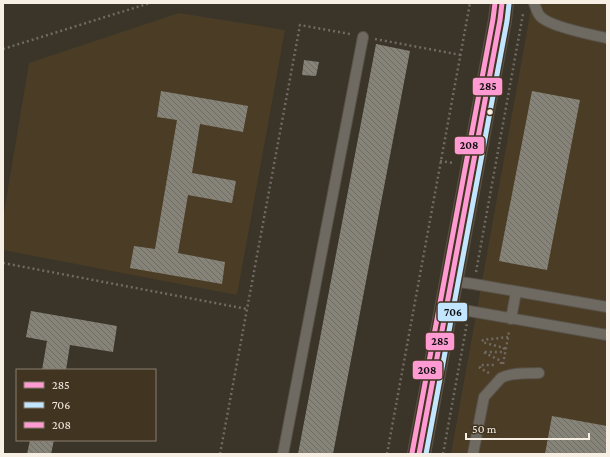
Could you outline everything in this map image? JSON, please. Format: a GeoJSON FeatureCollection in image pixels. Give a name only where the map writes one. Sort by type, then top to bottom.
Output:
{"type":"FeatureCollection","features":[{"type":"Feature","properties":{"kind":"street"},"geometry":{"type":"LineString","coordinates":[[419,454],[502,3]]}},
{"type":"Feature","properties":{"kind":"lane"},"geometry":{"type":"LineString","coordinates":[[534,3],[540,17],[552,23],[567,29],[607,38]]}},
{"type":"Feature","properties":{"kind":"lane"},"geometry":{"type":"LineString","coordinates":[[283,454],[363,37]]}},
{"type":"Feature","properties":{"kind":"lane"},"geometry":{"type":"LineString","coordinates":[[451,281],[607,307]]}},
{"type":"Feature","properties":{"kind":"lane"},"geometry":{"type":"LineString","coordinates":[[511,319],[516,292]]}},
{"type":"Feature","properties":{"kind":"lane"},"geometry":{"type":"LineString","coordinates":[[446,307],[607,335]]}},
{"type":"Feature","properties":{"kind":"lane"},"geometry":{"type":"LineString","coordinates":[[473,454],[484,397],[501,378],[517,374],[539,373]]}},
{"type":"Feature","properties":{"kind":"path"},"geometry":{"type":"LineString","coordinates":[[3,49],[150,3]]}},
{"type":"Feature","properties":{"kind":"path"},"geometry":{"type":"LineString","coordinates":[[386,454],[470,3]]}},
{"type":"Feature","properties":{"kind":"path"},"geometry":{"type":"LineString","coordinates":[[474,284],[492,178],[524,11]]}},
{"type":"Feature","properties":{"kind":"path"},"geometry":{"type":"LineString","coordinates":[[220,454],[300,25],[461,55]]}},
{"type":"Feature","properties":{"kind":"path"},"geometry":{"type":"LineString","coordinates":[[3,263],[248,309]]}},
{"type":"Feature","properties":{"kind":"path"},"geometry":{"type":"LineString","coordinates":[[443,454],[469,311]]}},
{"type":"Feature","properties":{"kind":"path"},"geometry":{"type":"LineString","coordinates":[[508,337],[483,340],[482,342],[504,348],[502,352],[483,352],[501,361],[500,366],[480,365],[480,368],[501,378],[508,337],[511,319]]}},
{"type":"Feature","properties":{"kind":"shaded area"},"geometry":{"type":"Polygon","coordinates":[[[532,3],[607,3],[607,454],[451,454],[532,3]]]}},
{"type":"Feature","properties":{"kind":"shaded area"},"geometry":{"type":"Polygon","coordinates":[[[179,13],[285,30],[237,295],[3,250],[3,218],[29,63],[179,13]]]}},
{"type":"Feature","properties":{"kind":"building"},"geometry":{"type":"Polygon","coordinates":[[[376,44],[410,51],[333,454],[298,454],[376,44]]]}},
{"type":"Feature","properties":{"kind":"building"},"geometry":{"type":"Polygon","coordinates":[[[304,60],[319,62],[316,76],[302,75],[304,60]]]}},
{"type":"Feature","properties":{"kind":"building"},"geometry":{"type":"Polygon","coordinates":[[[161,91],[248,106],[243,132],[200,124],[192,173],[236,181],[232,203],[188,195],[178,253],[225,262],[222,284],[130,268],[134,246],[155,249],[177,120],[157,117],[161,91]]]}},
{"type":"Feature","properties":{"kind":"building"},"geometry":{"type":"Polygon","coordinates":[[[532,91],[580,100],[547,270],[499,261],[532,91]]]}},
{"type":"Feature","properties":{"kind":"building"},"geometry":{"type":"Polygon","coordinates":[[[31,311],[117,326],[113,352],[70,345],[66,369],[42,369],[47,341],[26,337],[31,311]]]}},
{"type":"Feature","properties":{"kind":"building"},"geometry":{"type":"Polygon","coordinates":[[[552,416],[607,426],[607,454],[545,454],[552,416]]]}},
{"type":"Feature","properties":{"kind":"building"},"geometry":{"type":"Polygon","coordinates":[[[30,441],[54,441],[51,454],[27,454],[30,441]]]}},
{"type":"Feature","properties":{"kind":"transit line","name":"208"},"geometry":{"type":"LineString","coordinates":[[412,453],[495,3]]}},
{"type":"Feature","properties":{"kind":"transit line","name":"285"},"geometry":{"type":"LineString","coordinates":[[419,454],[502,3]]}},
{"type":"Feature","properties":{"kind":"transit line","name":"706"},"geometry":{"type":"LineString","coordinates":[[426,454],[509,4]]}}]}
